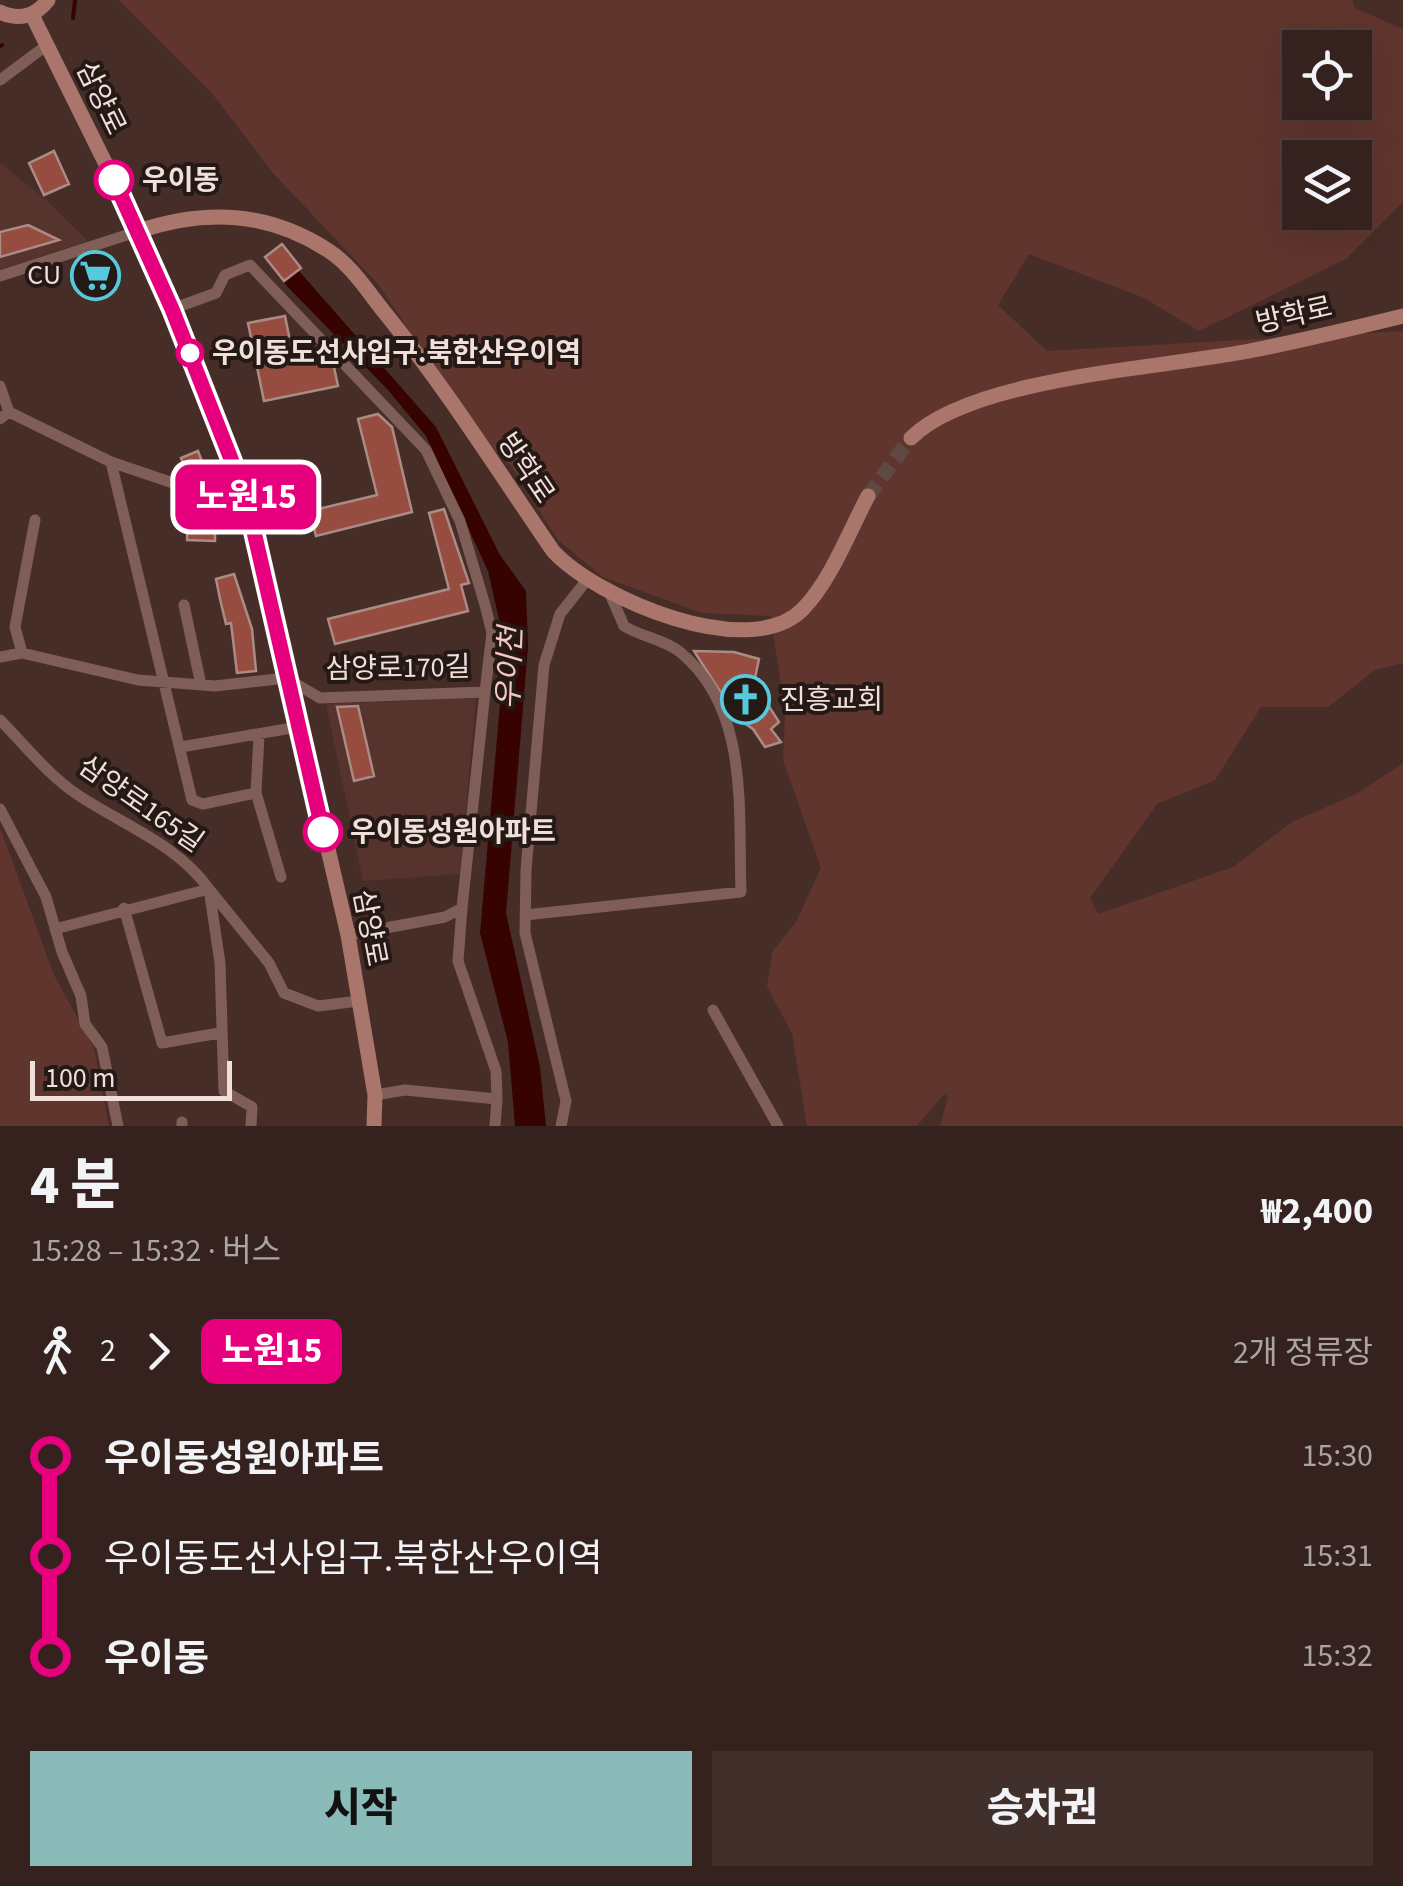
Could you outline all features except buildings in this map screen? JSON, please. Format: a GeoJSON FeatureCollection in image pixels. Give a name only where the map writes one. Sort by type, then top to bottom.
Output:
{"type":"FeatureCollection","features":[{"type":"Feature","properties":{"kind":"main road"},"geometry":{"type":"LineString","coordinates":[[0,12],[20,17],[32,15],[48,0]]}},
{"type":"Feature","properties":{"kind":"main road","name":"삼양로"},"geometry":{"type":"LineString","coordinates":[[32,15],[139,230],[229,448],[249,513],[348,934],[375,1095],[374,1126]]}},
{"type":"Feature","properties":{"kind":"main road","name":"방학로"},"geometry":{"type":"LineString","coordinates":[[139,230],[206,214],[235,215],[267,222],[330,252],[416,351],[553,551],[586,580],[610,594],[681,620],[735,629],[778,627],[802,610],[817,590],[868,496]]}},
{"type":"Feature","properties":{"kind":"main road","name":"방학로"},"geometry":{"type":"LineString","coordinates":[[911,438],[936,416],[1004,392],[1253,351],[1403,316]]}},
{"type":"Feature","properties":{"kind":"street"},"geometry":{"type":"LineString","coordinates":[[0,80],[47,44]]}},
{"type":"Feature","properties":{"kind":"street"},"geometry":{"type":"LineString","coordinates":[[0,276],[139,230]]}},
{"type":"Feature","properties":{"kind":"street","name":"삼양로170길"},"geometry":{"type":"LineString","coordinates":[[172,309],[216,293],[225,275],[250,265],[426,450],[460,521],[492,633],[486,692],[320,698],[286,678]]}},
{"type":"Feature","properties":{"kind":"street"},"geometry":{"type":"LineString","coordinates":[[0,386],[5,416],[172,483],[194,506],[249,513]]}},
{"type":"Feature","properties":{"kind":"street"},"geometry":{"type":"LineString","coordinates":[[112,462],[130,524],[152,646],[165,682],[190,796],[196,804],[256,793]]}},
{"type":"Feature","properties":{"kind":"street"},"geometry":{"type":"LineString","coordinates":[[22,653],[15,628],[35,520]]}},
{"type":"Feature","properties":{"kind":"street"},"geometry":{"type":"LineString","coordinates":[[561,1126],[566,1100],[525,933],[525,916],[544,664],[560,614],[586,580]]}},
{"type":"Feature","properties":{"kind":"street"},"geometry":{"type":"LineString","coordinates":[[525,916],[741,892],[737,784],[724,704],[675,648],[624,626],[610,594]]}},
{"type":"Feature","properties":{"kind":"street"},"geometry":{"type":"LineString","coordinates":[[184,605],[201,684]]}},
{"type":"Feature","properties":{"kind":"street"},"geometry":{"type":"LineString","coordinates":[[0,657],[22,653],[165,682],[201,684],[286,678]]}},
{"type":"Feature","properties":{"kind":"street"},"geometry":{"type":"LineString","coordinates":[[486,692],[458,961],[496,1071],[496,1126]]}},
{"type":"Feature","properties":{"kind":"street","name":"삼양로165길"},"geometry":{"type":"LineString","coordinates":[[0,720],[74,793],[153,838],[198,873],[269,962],[284,993],[318,1006],[359,1001]]}},
{"type":"Feature","properties":{"kind":"street"},"geometry":{"type":"LineString","coordinates":[[181,747],[298,728]]}},
{"type":"Feature","properties":{"kind":"street"},"geometry":{"type":"LineString","coordinates":[[259,735],[256,793],[282,878]]}},
{"type":"Feature","properties":{"kind":"street"},"geometry":{"type":"LineString","coordinates":[[0,810],[46,897],[82,996],[85,1024],[102,1047],[118,1126]]}},
{"type":"Feature","properties":{"kind":"street"},"geometry":{"type":"LineString","coordinates":[[210,889],[220,963],[219,1032],[224,1091],[252,1107],[251,1126]]}},
{"type":"Feature","properties":{"kind":"street","name":"삼양로165길"},"geometry":{"type":"LineString","coordinates":[[55,928],[210,889]]}},
{"type":"Feature","properties":{"kind":"street"},"geometry":{"type":"LineString","coordinates":[[124,908],[162,1044],[219,1032]]}},
{"type":"Feature","properties":{"kind":"street"},"geometry":{"type":"LineString","coordinates":[[348,934],[445,916],[462,908]]}},
{"type":"Feature","properties":{"kind":"street"},"geometry":{"type":"LineString","coordinates":[[714,1010],[778,1126]]}},
{"type":"Feature","properties":{"kind":"street"},"geometry":{"type":"LineString","coordinates":[[375,1095],[405,1090],[497,1099]]}},
{"type":"Feature","properties":{"kind":"shaded area"},"geometry":{"type":"Polygon","coordinates":[[[119,0],[1352,0],[1355,8],[1403,29],[1403,202],[1346,259],[1199,331],[1142,297],[1029,254],[998,305],[1047,351],[1403,331],[1403,663],[1375,670],[1328,707],[1261,707],[1215,780],[1157,804],[1090,898],[1098,914],[1233,867],[1292,822],[1356,794],[1403,763],[1403,1126],[940,1126],[948,1097],[944,1094],[917,1126],[807,1126],[792,1033],[767,987],[772,952],[796,922],[821,868],[783,760],[785,715],[771,616],[702,613],[603,577],[558,540],[512,467],[482,439],[378,284],[273,173],[211,92],[119,0]]]}},
{"type":"Feature","properties":{"kind":"shaded area"},"geometry":{"type":"Polygon","coordinates":[[[0,163],[45,199],[88,241],[0,270],[0,163]]]}},
{"type":"Feature","properties":{"kind":"shaded area"},"geometry":{"type":"Polygon","coordinates":[[[476,698],[460,874],[363,881],[326,704],[476,698]]]}},
{"type":"Feature","properties":{"kind":"shaded area"},"geometry":{"type":"Polygon","coordinates":[[[0,828],[54,975],[94,1048],[109,1126],[0,1126],[0,828]]]}},
{"type":"Feature","properties":{"kind":"water","name":"우이천"},"geometry":{"type":"Polygon","coordinates":[[[299,271],[436,427],[500,555],[526,591],[528,647],[506,913],[540,1067],[546,1126],[515,1126],[508,1042],[480,933],[505,646],[488,571],[426,436],[388,390],[284,283],[299,271]]]}},
{"type":"Feature","properties":{"kind":"waterway"},"geometry":{"type":"LineString","coordinates":[[73,18],[75,0]]}},
{"type":"Feature","properties":{"kind":"tunnel"},"geometry":{"type":"LineString","coordinates":[[868,496],[911,438]]}},
{"type":"Feature","properties":{"kind":"bus line","name":"노원15"},"geometry":{"type":"LineString","coordinates":[[114,180],[172,309],[246,497],[323,832]]}},
{"type":"Feature","properties":{"kind":"place","name":"우이동"},"geometry":{"type":"Point","coordinates":[114,180]}},
{"type":"Feature","properties":{"kind":"place","name":"CU"},"geometry":{"type":"Point","coordinates":[96,275]}},
{"type":"Feature","properties":{"kind":"place","name":"우이동도선사입구.북한산우이역"},"geometry":{"type":"Point","coordinates":[190,353]}},
{"type":"Feature","properties":{"kind":"place","name":"진흥교회"},"geometry":{"type":"Point","coordinates":[745,700]}},
{"type":"Feature","properties":{"kind":"place","name":"우이동성원아파트"},"geometry":{"type":"Point","coordinates":[323,832]}}]}
